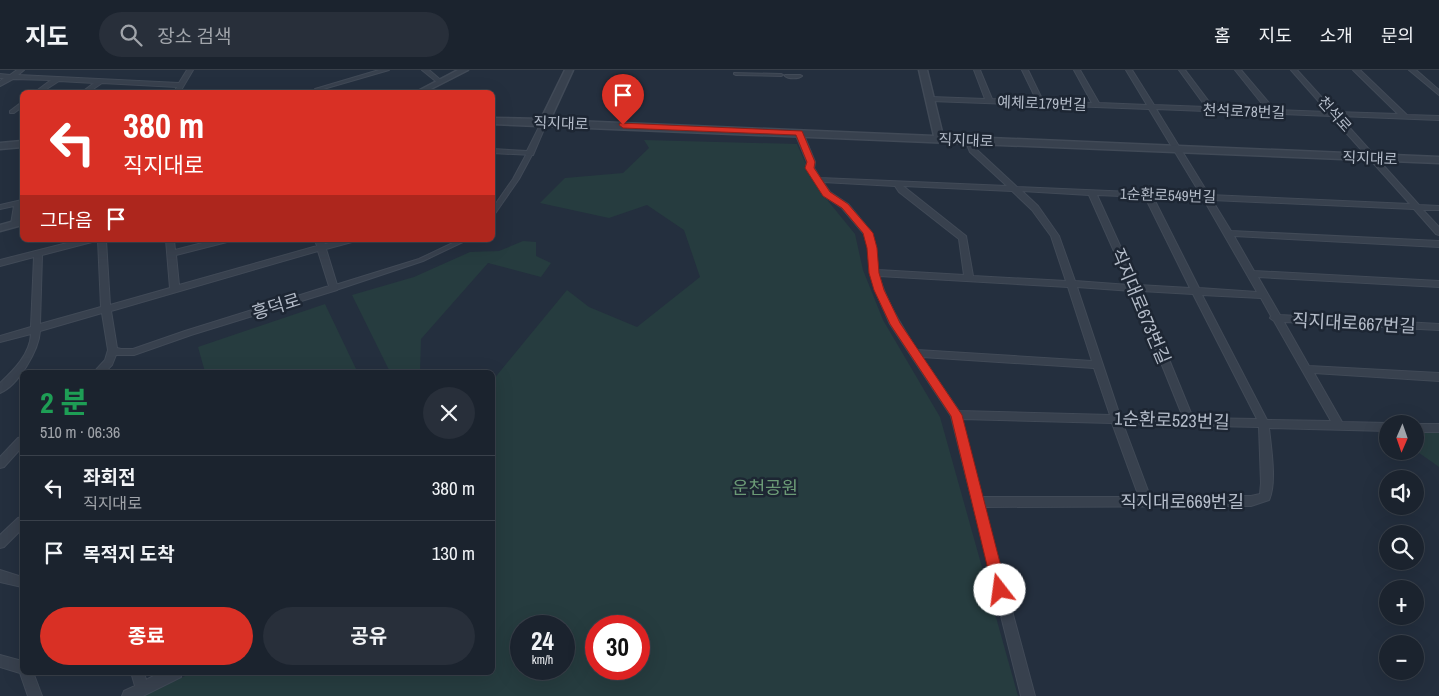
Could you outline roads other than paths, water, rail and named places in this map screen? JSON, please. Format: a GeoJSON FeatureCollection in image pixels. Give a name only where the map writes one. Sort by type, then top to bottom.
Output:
{"type":"FeatureCollection","features":[{"type":"Feature","properties":{"kind":"street"},"geometry":{"type":"LineString","coordinates":[[0,84],[21,70]]}},
{"type":"Feature","properties":{"kind":"street"},"geometry":{"type":"LineString","coordinates":[[178,90],[190,70]]}},
{"type":"Feature","properties":{"kind":"street"},"geometry":{"type":"LineString","coordinates":[[318,89],[386,70]]}},
{"type":"Feature","properties":{"kind":"street"},"geometry":{"type":"LineString","coordinates":[[425,70],[440,82]]}},
{"type":"Feature","properties":{"kind":"street"},"geometry":{"type":"LineString","coordinates":[[424,90],[464,70]]}},
{"type":"Feature","properties":{"kind":"street"},"geometry":{"type":"LineString","coordinates":[[495,210],[516,179],[530,153],[569,70]]}},
{"type":"Feature","properties":{"kind":"street"},"geometry":{"type":"LineString","coordinates":[[923,70],[939,139]]}},
{"type":"Feature","properties":{"kind":"street"},"geometry":{"type":"LineString","coordinates":[[977,70],[988,101]]}},
{"type":"Feature","properties":{"kind":"street"},"geometry":{"type":"LineString","coordinates":[[1025,70],[1041,103]]}},
{"type":"Feature","properties":{"kind":"street"},"geometry":{"type":"LineString","coordinates":[[1077,70],[1097,105]]}},
{"type":"Feature","properties":{"kind":"street","name":"직지대로667번길"},"geometry":{"type":"LineString","coordinates":[[1129,70],[1228,234],[1339,426]]}},
{"type":"Feature","properties":{"kind":"street"},"geometry":{"type":"LineString","coordinates":[[1182,70],[1211,110]]}},
{"type":"Feature","properties":{"kind":"street"},"geometry":{"type":"LineString","coordinates":[[1238,70],[1273,112]]}},
{"type":"Feature","properties":{"kind":"street","name":"천석로"},"geometry":{"type":"LineString","coordinates":[[1294,70],[1439,232]]}},
{"type":"Feature","properties":{"kind":"street"},"geometry":{"type":"LineString","coordinates":[[1356,70],[1404,117]]}},
{"type":"Feature","properties":{"kind":"street"},"geometry":{"type":"LineString","coordinates":[[1412,70],[1438,91]]}},
{"type":"Feature","properties":{"kind":"street"},"geometry":{"type":"LineString","coordinates":[[736,74],[800,76]]}},
{"type":"Feature","properties":{"kind":"street"},"geometry":{"type":"LineString","coordinates":[[0,76],[182,85]]}},
{"type":"Feature","properties":{"kind":"street"},"geometry":{"type":"LineString","coordinates":[[41,90],[57,79]]}},
{"type":"Feature","properties":{"kind":"street"},"geometry":{"type":"LineString","coordinates":[[88,90],[100,81]]}},
{"type":"Feature","properties":{"kind":"street","name":"예체로179번길"},"geometry":{"type":"LineString","coordinates":[[931,98],[1153,107]]}},
{"type":"Feature","properties":{"kind":"street"},"geometry":{"type":"LineString","coordinates":[[12,112],[20,106]]}},
{"type":"Feature","properties":{"kind":"street","name":"천석로78번길"},"geometry":{"type":"LineString","coordinates":[[1153,107],[1439,118]]}},
{"type":"Feature","properties":{"kind":"street","name":"직지대로"},"geometry":{"type":"LineString","coordinates":[[495,121],[1439,160]]}},
{"type":"Feature","properties":{"kind":"street"},"geometry":{"type":"LineString","coordinates":[[799,133],[811,162],[810,168],[827,194],[845,206],[868,233],[872,248],[874,273],[879,290],[895,324],[956,415],[1028,696]]}},
{"type":"Feature","properties":{"kind":"street"},"geometry":{"type":"LineString","coordinates":[[969,140],[973,150],[1035,208],[1055,236],[1116,419],[1146,500]]}},
{"type":"Feature","properties":{"kind":"street"},"geometry":{"type":"LineString","coordinates":[[0,146],[20,143]]}},
{"type":"Feature","properties":{"kind":"street"},"geometry":{"type":"LineString","coordinates":[[495,151],[530,153]]}},
{"type":"Feature","properties":{"kind":"street","name":"1순환로549번길"},"geometry":{"type":"LineString","coordinates":[[819,180],[1439,208]]}},
{"type":"Feature","properties":{"kind":"street"},"geometry":{"type":"LineString","coordinates":[[896,183],[902,190],[963,238],[969,278]]}},
{"type":"Feature","properties":{"kind":"street","name":"직지대로673번길"},"geometry":{"type":"LineString","coordinates":[[1092,192],[1135,288],[1189,420]]}},
{"type":"Feature","properties":{"kind":"street","name":"직지대로669번길"},"geometry":{"type":"LineString","coordinates":[[977,502],[1251,501],[1265,497],[1267,483],[1264,423],[1148,194]]}},
{"type":"Feature","properties":{"kind":"street"},"geometry":{"type":"LineString","coordinates":[[0,207],[20,202],[19,223],[0,228]]}},
{"type":"Feature","properties":{"kind":"street"},"geometry":{"type":"LineString","coordinates":[[1228,234],[1439,244]]}},
{"type":"Feature","properties":{"kind":"street"},"geometry":{"type":"LineString","coordinates":[[0,263],[81,242]]}},
{"type":"Feature","properties":{"kind":"street"},"geometry":{"type":"LineString","coordinates":[[100,370],[109,362],[113,350],[106,309],[102,242]]}},
{"type":"Feature","properties":{"kind":"street"},"geometry":{"type":"LineString","coordinates":[[170,242],[175,289]]}},
{"type":"Feature","properties":{"kind":"street"},"geometry":{"type":"LineString","coordinates":[[171,254],[216,242]]}},
{"type":"Feature","properties":{"kind":"street"},"geometry":{"type":"LineString","coordinates":[[0,339],[175,289],[320,244],[334,242]]}},
{"type":"Feature","properties":{"kind":"street","name":"흥덕로"},"geometry":{"type":"LineString","coordinates":[[113,350],[120,353],[134,352],[188,333],[421,260],[460,242]]}},
{"type":"Feature","properties":{"kind":"street"},"geometry":{"type":"LineString","coordinates":[[320,244],[334,288]]}},
{"type":"Feature","properties":{"kind":"street"},"geometry":{"type":"LineString","coordinates":[[0,389],[26,362],[35,340],[38,253]]}},
{"type":"Feature","properties":{"kind":"street"},"geometry":{"type":"LineString","coordinates":[[874,273],[1262,295]]}},
{"type":"Feature","properties":{"kind":"street"},"geometry":{"type":"LineString","coordinates":[[1250,274],[1439,284]]}},
{"type":"Feature","properties":{"kind":"street","name":"직지대로667번길"},"geometry":{"type":"LineString","coordinates":[[1275,318],[1436,327]]}},
{"type":"Feature","properties":{"kind":"street"},"geometry":{"type":"LineString","coordinates":[[914,353],[1099,365]]}},
{"type":"Feature","properties":{"kind":"street"},"geometry":{"type":"LineString","coordinates":[[1305,369],[1439,377]]}},
{"type":"Feature","properties":{"kind":"street","name":"1순환로523번길"},"geometry":{"type":"LineString","coordinates":[[956,415],[1189,420],[1379,427]]}},
{"type":"Feature","properties":{"kind":"street"},"geometry":{"type":"LineString","coordinates":[[1424,428],[1439,428]]}},
{"type":"Feature","properties":{"kind":"street"},"geometry":{"type":"LineString","coordinates":[[0,464],[20,443]]}},
{"type":"Feature","properties":{"kind":"street"},"geometry":{"type":"LineString","coordinates":[[0,543],[20,524]]}},
{"type":"Feature","properties":{"kind":"street"},"geometry":{"type":"LineString","coordinates":[[0,576],[20,581]]}},
{"type":"Feature","properties":{"kind":"street"},"geometry":{"type":"LineString","coordinates":[[0,661],[20,666]]}},
{"type":"Feature","properties":{"kind":"street"},"geometry":{"type":"LineString","coordinates":[[27,675],[35,696]]}},
{"type":"Feature","properties":{"kind":"street"},"geometry":{"type":"LineString","coordinates":[[138,675],[143,689]]}},
{"type":"Feature","properties":{"kind":"street"},"geometry":{"type":"LineString","coordinates":[[129,696],[170,675]]}},
{"type":"Feature","properties":{"kind":"park label","name":"운천공원"},"geometry":{"type":"Point","coordinates":[765,487]}}]}
